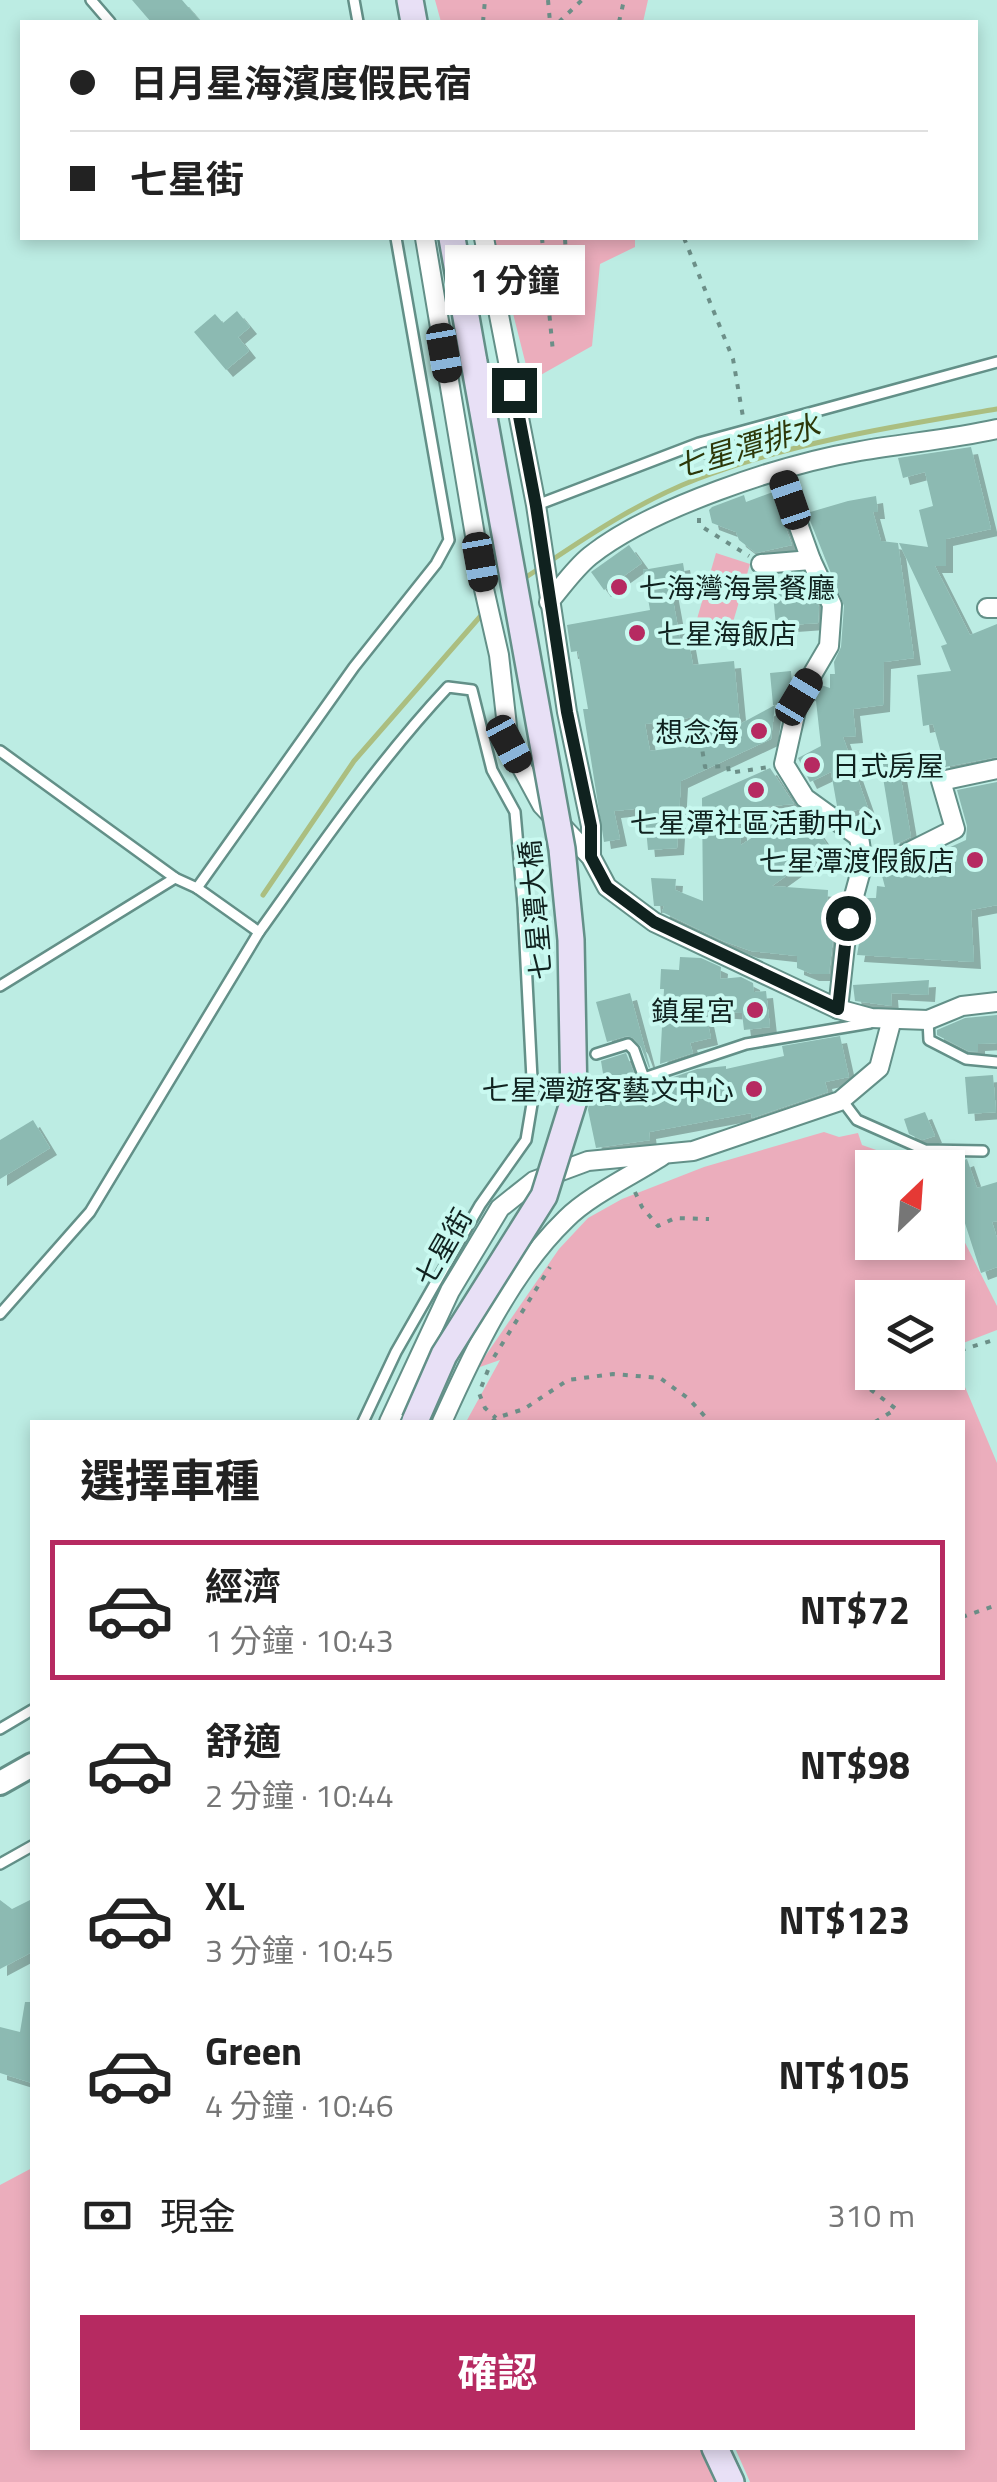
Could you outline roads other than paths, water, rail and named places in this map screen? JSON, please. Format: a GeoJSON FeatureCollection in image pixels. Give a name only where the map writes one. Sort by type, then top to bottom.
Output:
{"type":"FeatureCollection","features":[{"type":"Feature","properties":{"kind":"main road","name":"七星潭大橋"},"geometry":{"type":"LineString","coordinates":[[416,1420],[444,1356],[544,1196],[574,1100],[571,940],[562,849],[452,240]]}},
{"type":"Feature","properties":{"kind":"main road"},"geometry":{"type":"LineString","coordinates":[[716,2450],[731,2482]]}},
{"type":"Feature","properties":{"kind":"street"},"geometry":{"type":"LineString","coordinates":[[424,240],[484,590],[500,654],[509,744],[542,805],[591,857],[607,887],[654,922],[838,1009],[860,1017],[928,1020],[962,1006],[997,1002]]}},
{"type":"Feature","properties":{"kind":"street"},"geometry":{"type":"LineString","coordinates":[[484,240],[536,506],[567,712],[591,826],[591,857]]}},
{"type":"Feature","properties":{"kind":"street"},"geometry":{"type":"LineString","coordinates":[[549,602],[586,559],[625,531],[706,497],[780,470],[857,451],[997,430]]}},
{"type":"Feature","properties":{"kind":"street"},"geometry":{"type":"LineString","coordinates":[[780,470],[811,560],[832,604],[829,646],[799,697],[784,764],[805,798],[859,836],[863,863],[848,918],[838,1009]]}},
{"type":"Feature","properties":{"kind":"street"},"geometry":{"type":"LineString","coordinates":[[761,564],[811,560]]}},
{"type":"Feature","properties":{"kind":"street"},"geometry":{"type":"LineString","coordinates":[[863,863],[901,856],[955,829],[940,782],[997,769]]}},
{"type":"Feature","properties":{"kind":"street","name":"七星街"},"geometry":{"type":"LineString","coordinates":[[389,1420],[450,1291],[500,1208],[534,1181],[588,1161],[693,1151],[842,1100],[879,1068],[892,1019]]}},
{"type":"Feature","properties":{"kind":"street","name":"七星街"},"geometry":{"type":"LineString","coordinates":[[443,1420],[494,1319],[539,1250],[567,1217],[665,1154]]}},
{"type":"Feature","properties":{"kind":"street"},"geometry":{"type":"LineString","coordinates":[[0,1783],[30,1766]]}},
{"type":"Feature","properties":{"kind":"lane"},"geometry":{"type":"LineString","coordinates":[[91,0],[108,20]]}},
{"type":"Feature","properties":{"kind":"lane"},"geometry":{"type":"LineString","coordinates":[[196,888],[354,667],[436,564],[449,540],[396,240]]}},
{"type":"Feature","properties":{"kind":"lane"},"geometry":{"type":"LineString","coordinates":[[536,506],[698,443],[997,362]]}},
{"type":"Feature","properties":{"kind":"lane"},"geometry":{"type":"LineString","coordinates":[[0,1314],[90,1212],[258,932],[379,765],[448,687],[472,690],[492,770],[515,812],[534,1098],[526,1140],[480,1205],[396,1352],[365,1420]]}},
{"type":"Feature","properties":{"kind":"lane"},"geometry":{"type":"LineString","coordinates":[[0,751],[175,878],[196,888],[258,932]]}},
{"type":"Feature","properties":{"kind":"lane"},"geometry":{"type":"LineString","coordinates":[[0,986],[175,878]]}},
{"type":"Feature","properties":{"kind":"lane"},"geometry":{"type":"LineString","coordinates":[[596,1054],[628,1044],[644,1078],[746,1044],[892,1019]]}},
{"type":"Feature","properties":{"kind":"lane"},"geometry":{"type":"LineString","coordinates":[[928,1020],[930,1040],[966,1059],[997,1062]]}},
{"type":"Feature","properties":{"kind":"lane"},"geometry":{"type":"LineString","coordinates":[[842,1100],[857,1120],[925,1150],[983,1151]]}},
{"type":"Feature","properties":{"kind":"lane"},"geometry":{"type":"LineString","coordinates":[[0,1729],[30,1711]]}},
{"type":"Feature","properties":{"kind":"lane"},"geometry":{"type":"LineString","coordinates":[[0,1864],[30,1847]]}},
{"type":"Feature","properties":{"kind":"waterway","name":"七星潭排水"},"geometry":{"type":"LineString","coordinates":[[549,562],[639,506],[733,466],[845,437],[997,409]]}},
{"type":"Feature","properties":{"kind":"waterway","name":"七星潭排水"},"geometry":{"type":"LineString","coordinates":[[520,581],[540,568]]}},
{"type":"Feature","properties":{"kind":"waterway","name":"七星潭排水"},"geometry":{"type":"LineString","coordinates":[[263,895],[354,761],[485,611]]}},
{"type":"Feature","properties":{"kind":"place","name":"七海灣海景餐廳"},"geometry":{"type":"Point","coordinates":[619,587]}},
{"type":"Feature","properties":{"kind":"place","name":"七星海飯店"},"geometry":{"type":"Point","coordinates":[637,633]}},
{"type":"Feature","properties":{"kind":"place","name":"想念海"},"geometry":{"type":"Point","coordinates":[759,731]}},
{"type":"Feature","properties":{"kind":"place","name":"日式房屋"},"geometry":{"type":"Point","coordinates":[812,765]}},
{"type":"Feature","properties":{"kind":"place","name":"七星潭社區活動中心"},"geometry":{"type":"Point","coordinates":[756,790]}},
{"type":"Feature","properties":{"kind":"place","name":"七星潭渡假飯店"},"geometry":{"type":"Point","coordinates":[975,860]}},
{"type":"Feature","properties":{"kind":"place","name":"鎮星宮"},"geometry":{"type":"Point","coordinates":[755,1010]}},
{"type":"Feature","properties":{"kind":"place","name":"七星潭遊客藝文中心"},"geometry":{"type":"Point","coordinates":[754,1089]}}]}
